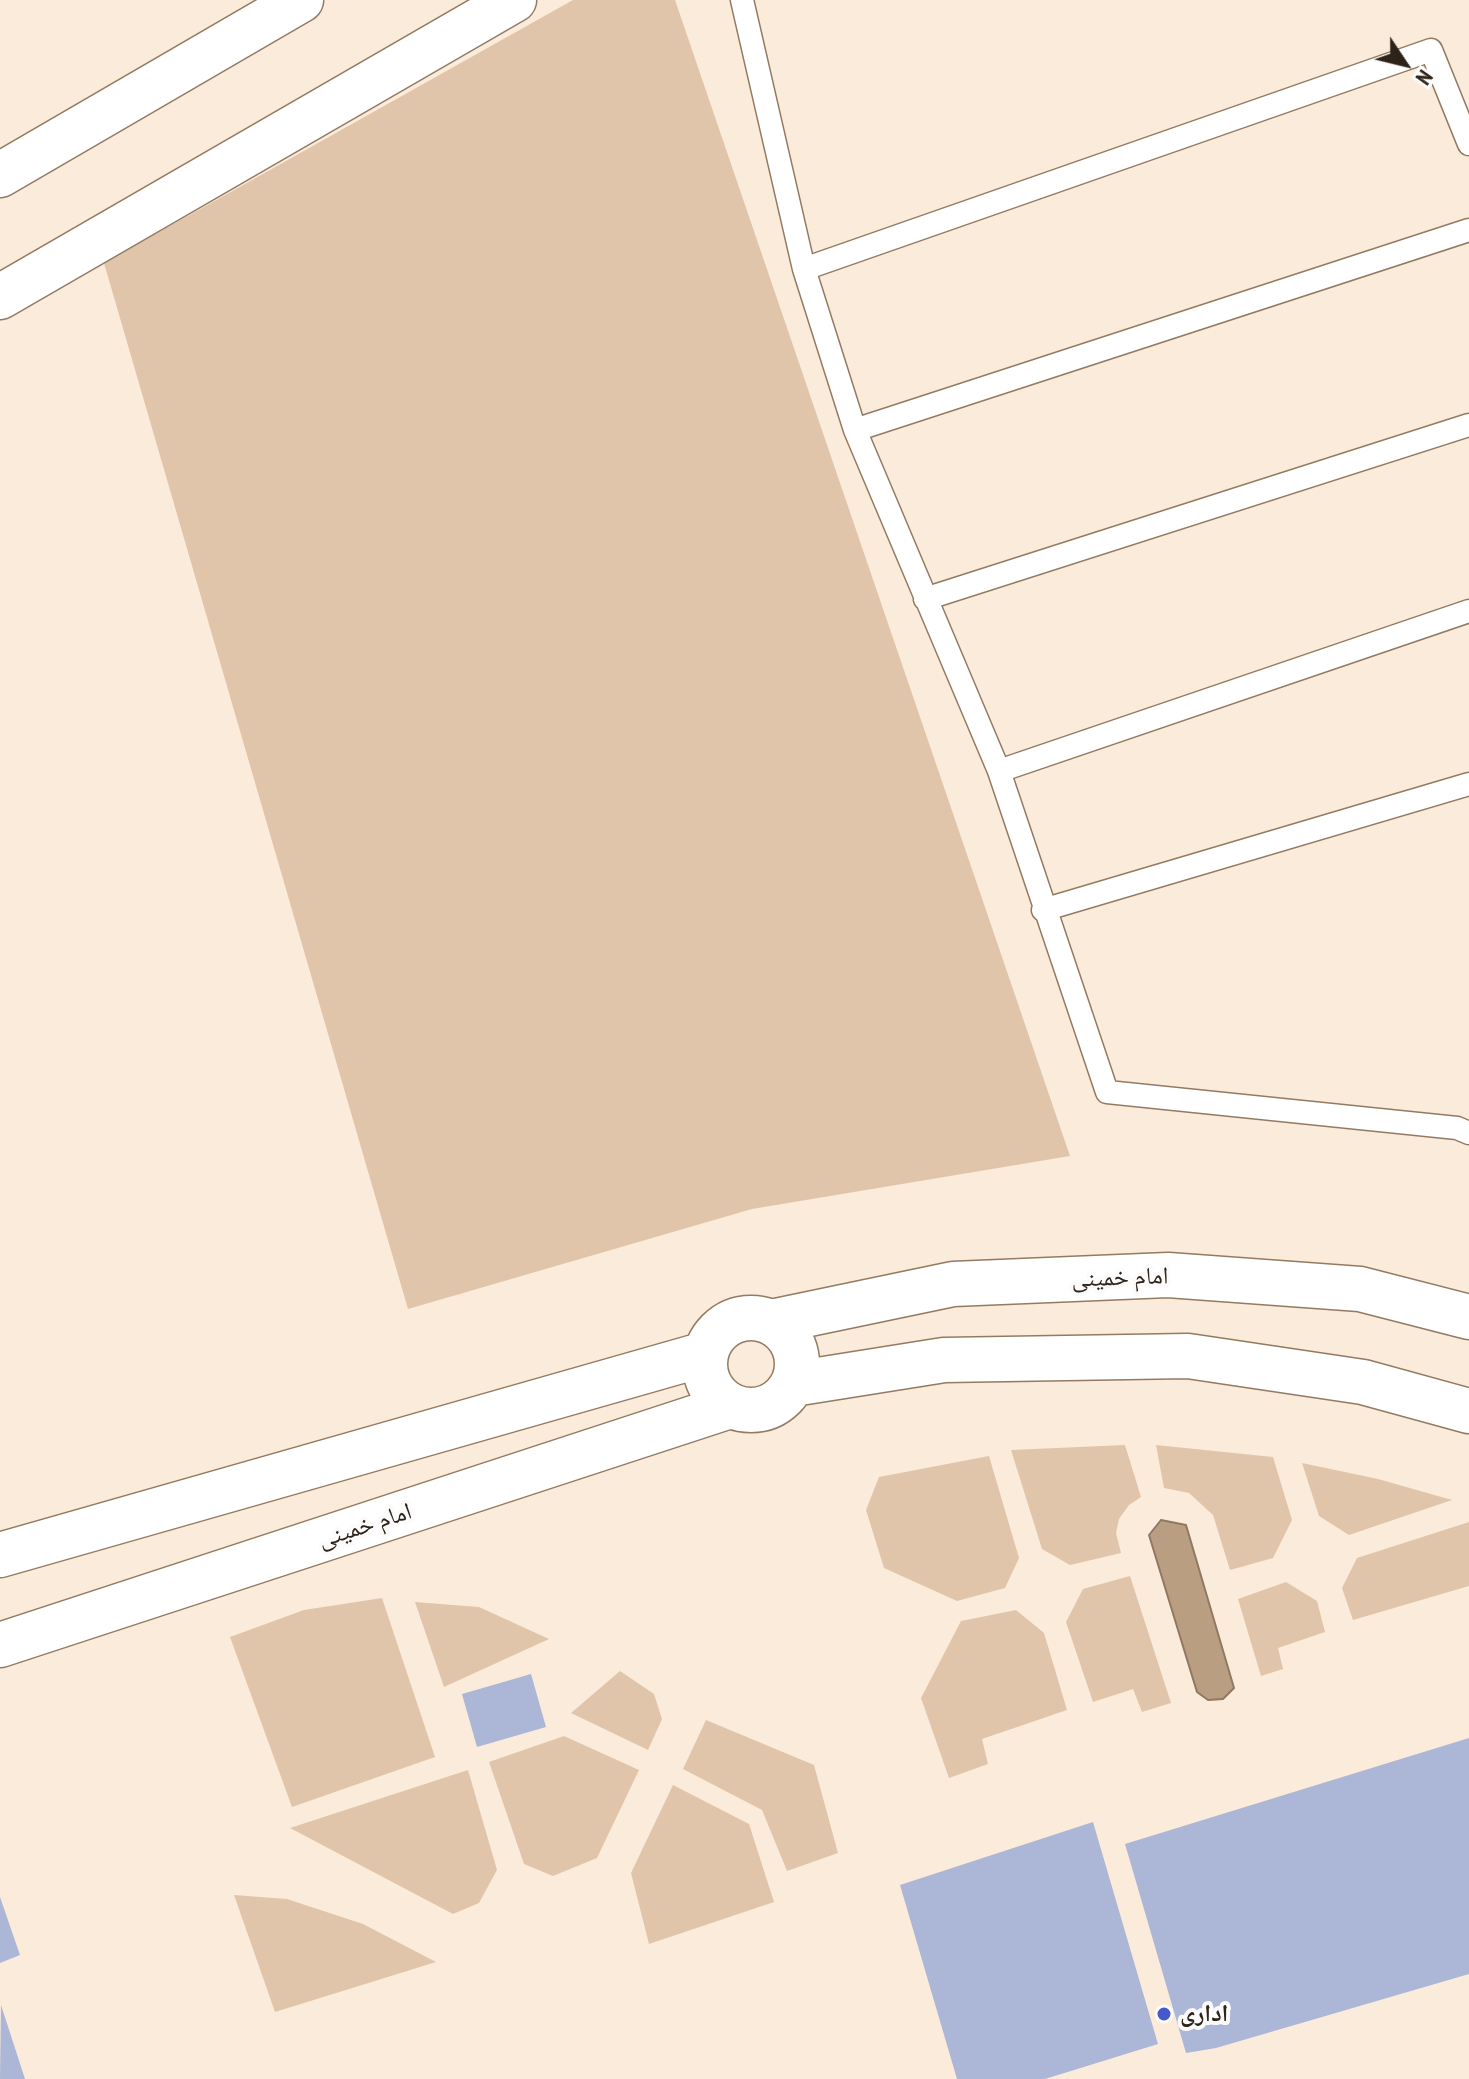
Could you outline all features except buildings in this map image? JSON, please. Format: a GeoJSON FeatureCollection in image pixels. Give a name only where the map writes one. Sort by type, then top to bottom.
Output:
{"type":"FeatureCollection","features":[{"type":"Feature","properties":{"kind":"street"},"geometry":{"type":"LineString","coordinates":[[0,175],[301,0]]}},
{"type":"Feature","properties":{"kind":"street"},"geometry":{"type":"LineString","coordinates":[[0,297],[514,0]]}},
{"type":"Feature","properties":{"kind":"street","name":"امام خمینی"},"geometry":{"type":"LineString","coordinates":[[771,1322],[953,1284],[1168,1275],[1360,1289],[1469,1317]]}},
{"type":"Feature","properties":{"kind":"street"},"geometry":{"type":"LineString","coordinates":[[758,1318],[771,1322],[783,1330],[797,1355],[793,1384],[778,1403],[766,1409],[742,1411],[730,1406],[709,1384],[705,1354],[719,1330],[731,1322],[758,1318]]}},
{"type":"Feature","properties":{"kind":"street"},"geometry":{"type":"LineString","coordinates":[[0,1555],[705,1354]]}},
{"type":"Feature","properties":{"kind":"street"},"geometry":{"type":"LineString","coordinates":[[793,1384],[944,1360],[1188,1356],[1363,1382],[1469,1411]]}},
{"type":"Feature","properties":{"kind":"street","name":"امام خمینی"},"geometry":{"type":"LineString","coordinates":[[0,1645],[730,1406]]}},
{"type":"Feature","properties":{"kind":"lane"},"geometry":{"type":"LineString","coordinates":[[742,0],[804,269],[855,430],[999,771],[1043,910],[1107,1092],[1465,1128]]}},
{"type":"Feature","properties":{"kind":"lane"},"geometry":{"type":"LineString","coordinates":[[804,269],[1431,50],[1469,144]]}},
{"type":"Feature","properties":{"kind":"lane"},"geometry":{"type":"LineString","coordinates":[[855,430],[1469,230]]}},
{"type":"Feature","properties":{"kind":"lane"},"geometry":{"type":"LineString","coordinates":[[925,599],[1469,425]]}},
{"type":"Feature","properties":{"kind":"lane"},"geometry":{"type":"LineString","coordinates":[[999,771],[1469,611]]}},
{"type":"Feature","properties":{"kind":"lane"},"geometry":{"type":"LineString","coordinates":[[1043,910],[1469,784]]}},
{"type":"Feature","properties":{"kind":"shaded area"},"geometry":{"type":"Polygon","coordinates":[[[573,0],[675,0],[1070,1156],[752,1209],[408,1309],[104,263],[573,0]]]}},
{"type":"Feature","properties":{"kind":"shaded area"},"geometry":{"type":"Polygon","coordinates":[[[1125,1445],[1141,1497],[1129,1505],[1119,1519],[1116,1533],[1121,1553],[1070,1565],[1042,1549],[1011,1450],[1125,1445]]]}},
{"type":"Feature","properties":{"kind":"shaded area"},"geometry":{"type":"Polygon","coordinates":[[[1156,1445],[1273,1457],[1292,1520],[1273,1558],[1230,1570],[1213,1515],[1189,1493],[1164,1488],[1156,1445]]]}},
{"type":"Feature","properties":{"kind":"shaded area"},"geometry":{"type":"Polygon","coordinates":[[[989,1456],[1019,1558],[1005,1588],[957,1601],[884,1568],[866,1510],[879,1477],[989,1456]]]}},
{"type":"Feature","properties":{"kind":"shaded area"},"geometry":{"type":"Polygon","coordinates":[[[1302,1463],[1378,1479],[1452,1500],[1349,1535],[1319,1516],[1302,1463]]]}},
{"type":"Feature","properties":{"kind":"shaded area"},"geometry":{"type":"Polygon","coordinates":[[[1161,1520],[1186,1525],[1234,1688],[1223,1699],[1208,1700],[1197,1692],[1149,1535],[1161,1520]]]}},
{"type":"Feature","properties":{"kind":"shaded area"},"geometry":{"type":"Polygon","coordinates":[[[1469,1522],[1469,1586],[1353,1620],[1342,1588],[1357,1558],[1469,1522]]]}},
{"type":"Feature","properties":{"kind":"shaded area"},"geometry":{"type":"Polygon","coordinates":[[[1130,1576],[1171,1703],[1142,1712],[1133,1689],[1093,1702],[1066,1622],[1083,1589],[1130,1576]]]}},
{"type":"Feature","properties":{"kind":"shaded area"},"geometry":{"type":"Polygon","coordinates":[[[1286,1582],[1317,1601],[1325,1632],[1278,1648],[1283,1669],[1261,1676],[1238,1599],[1286,1582]]]}},
{"type":"Feature","properties":{"kind":"shaded area"},"geometry":{"type":"Polygon","coordinates":[[[382,1598],[435,1757],[292,1807],[230,1637],[304,1610],[382,1598]]]}},
{"type":"Feature","properties":{"kind":"shaded area"},"geometry":{"type":"Polygon","coordinates":[[[415,1602],[479,1607],[549,1639],[444,1687],[415,1602]]]}},
{"type":"Feature","properties":{"kind":"shaded area"},"geometry":{"type":"Polygon","coordinates":[[[1016,1610],[1044,1633],[1067,1710],[982,1739],[988,1764],[949,1778],[921,1698],[961,1621],[1016,1610]]]}},
{"type":"Feature","properties":{"kind":"shaded area"},"geometry":{"type":"Polygon","coordinates":[[[620,1671],[654,1694],[662,1719],[648,1750],[571,1713],[620,1671]]]}},
{"type":"Feature","properties":{"kind":"shaded area"},"geometry":{"type":"Polygon","coordinates":[[[706,1720],[814,1765],[838,1853],[787,1871],[762,1810],[683,1769],[706,1720]]]}},
{"type":"Feature","properties":{"kind":"shaded area"},"geometry":{"type":"Polygon","coordinates":[[[564,1736],[639,1770],[597,1858],[553,1876],[524,1864],[489,1762],[564,1736]]]}},
{"type":"Feature","properties":{"kind":"shaded area"},"geometry":{"type":"Polygon","coordinates":[[[468,1770],[497,1870],[479,1903],[453,1914],[290,1828],[468,1770]]]}},
{"type":"Feature","properties":{"kind":"shaded area"},"geometry":{"type":"Polygon","coordinates":[[[673,1785],[749,1824],[774,1902],[649,1944],[631,1873],[673,1785]]]}},
{"type":"Feature","properties":{"kind":"shaded area"},"geometry":{"type":"Polygon","coordinates":[[[234,1895],[287,1899],[363,1924],[436,1962],[275,2012],[234,1895]]]}},
{"type":"Feature","properties":{"kind":"place","name":"اداری"},"geometry":{"type":"Point","coordinates":[1164,2014]}}]}
